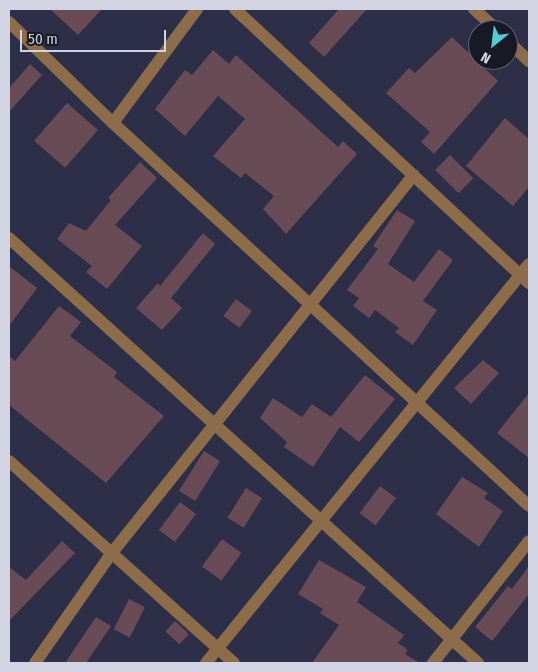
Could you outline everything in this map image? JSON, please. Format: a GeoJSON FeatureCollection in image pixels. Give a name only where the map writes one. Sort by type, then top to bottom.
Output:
{"type":"FeatureCollection","features":[{"type":"Feature","properties":{"kind":"street"},"geometry":{"type":"LineString","coordinates":[[113,123],[197,9]]}},
{"type":"Feature","properties":{"kind":"street"},"geometry":{"type":"LineString","coordinates":[[235,9],[525,279]]}},
{"type":"Feature","properties":{"kind":"street"},"geometry":{"type":"LineString","coordinates":[[474,9],[486,20]]}},
{"type":"Feature","properties":{"kind":"street"},"geometry":{"type":"LineString","coordinates":[[9,22],[113,123],[529,506]]}},
{"type":"Feature","properties":{"kind":"street"},"geometry":{"type":"LineString","coordinates":[[518,51],[529,61]]}},
{"type":"Feature","properties":{"kind":"street"},"geometry":{"type":"LineString","coordinates":[[35,663],[111,554],[414,175]]}},
{"type":"Feature","properties":{"kind":"street"},"geometry":{"type":"LineString","coordinates":[[9,238],[213,426],[478,663]]}},
{"type":"Feature","properties":{"kind":"street"},"geometry":{"type":"LineString","coordinates":[[206,663],[216,648],[416,402],[525,279],[529,264]]}},
{"type":"Feature","properties":{"kind":"street"},"geometry":{"type":"LineString","coordinates":[[9,461],[234,663]]}},
{"type":"Feature","properties":{"kind":"street"},"geometry":{"type":"LineString","coordinates":[[433,663],[529,541]]}},
{"type":"Feature","properties":{"kind":"building"},"geometry":{"type":"Polygon","coordinates":[[[50,9],[102,9],[78,35],[50,9]]]}},
{"type":"Feature","properties":{"kind":"building"},"geometry":{"type":"Polygon","coordinates":[[[339,9],[367,9],[324,57],[309,43],[339,9]]]}},
{"type":"Feature","properties":{"kind":"building"},"geometry":{"type":"Polygon","coordinates":[[[452,37],[468,52],[468,70],[486,70],[498,81],[434,154],[421,142],[430,132],[386,93],[409,68],[415,73],[452,37]]]}},
{"type":"Feature","properties":{"kind":"building"},"geometry":{"type":"Polygon","coordinates":[[[213,50],[229,64],[236,55],[338,147],[343,141],[357,154],[286,234],[263,209],[274,196],[245,173],[241,178],[213,156],[245,119],[218,96],[185,136],[155,109],[185,70],[192,75],[213,50]]]}},
{"type":"Feature","properties":{"kind":"building"},"geometry":{"type":"Polygon","coordinates":[[[30,64],[42,75],[9,112],[9,88],[30,64]]]}},
{"type":"Feature","properties":{"kind":"building"},"geometry":{"type":"Polygon","coordinates":[[[67,103],[98,130],[65,168],[34,141],[67,103]]]}},
{"type":"Feature","properties":{"kind":"building"},"geometry":{"type":"Polygon","coordinates":[[[505,118],[529,139],[529,187],[513,206],[466,166],[505,118]]]}},
{"type":"Feature","properties":{"kind":"building"},"geometry":{"type":"Polygon","coordinates":[[[450,155],[473,178],[458,193],[435,170],[450,155]]]}},
{"type":"Feature","properties":{"kind":"building"},"geometry":{"type":"Polygon","coordinates":[[[140,162],[157,178],[115,225],[142,246],[107,289],[86,272],[92,266],[57,239],[69,223],[86,231],[111,200],[108,198],[140,162]]]}},
{"type":"Feature","properties":{"kind":"building"},"geometry":{"type":"Polygon","coordinates":[[[397,210],[415,221],[388,264],[414,282],[439,249],[453,260],[423,301],[437,310],[413,345],[395,332],[399,328],[375,310],[369,318],[353,306],[359,298],[347,290],[378,249],[373,246],[397,210]]]}},
{"type":"Feature","properties":{"kind":"building"},"geometry":{"type":"Polygon","coordinates":[[[203,233],[215,244],[171,298],[182,308],[162,330],[136,308],[158,283],[160,286],[203,233]]]}},
{"type":"Feature","properties":{"kind":"building"},"geometry":{"type":"Polygon","coordinates":[[[9,266],[37,288],[9,326],[9,266]]]}},
{"type":"Feature","properties":{"kind":"building"},"geometry":{"type":"Polygon","coordinates":[[[236,299],[252,311],[239,328],[223,316],[236,299]]]}},
{"type":"Feature","properties":{"kind":"building"},"geometry":{"type":"Polygon","coordinates":[[[59,306],[81,322],[70,336],[117,372],[114,377],[164,416],[106,483],[9,405],[9,356],[15,361],[59,306]]]}},
{"type":"Feature","properties":{"kind":"building"},"geometry":{"type":"Polygon","coordinates":[[[483,360],[499,373],[471,404],[454,388],[483,360]]]}},
{"type":"Feature","properties":{"kind":"building"},"geometry":{"type":"Polygon","coordinates":[[[365,375],[395,399],[359,442],[340,427],[313,467],[284,447],[287,442],[260,418],[273,398],[302,417],[312,404],[331,417],[365,375]]]}},
{"type":"Feature","properties":{"kind":"building"},"geometry":{"type":"Polygon","coordinates":[[[529,393],[529,458],[497,433],[529,393]]]}},
{"type":"Feature","properties":{"kind":"building"},"geometry":{"type":"Polygon","coordinates":[[[204,451],[220,461],[195,501],[179,491],[204,451]]]}},
{"type":"Feature","properties":{"kind":"building"},"geometry":{"type":"Polygon","coordinates":[[[462,477],[488,493],[484,498],[503,511],[479,547],[436,514],[462,477]]]}},
{"type":"Feature","properties":{"kind":"building"},"geometry":{"type":"Polygon","coordinates":[[[380,486],[396,498],[376,525],[360,513],[380,486]]]}},
{"type":"Feature","properties":{"kind":"building"},"geometry":{"type":"Polygon","coordinates":[[[246,488],[262,498],[244,528],[227,518],[246,488]]]}},
{"type":"Feature","properties":{"kind":"building"},"geometry":{"type":"Polygon","coordinates":[[[180,502],[196,514],[175,542],[159,530],[180,502]]]}},
{"type":"Feature","properties":{"kind":"building"},"geometry":{"type":"Polygon","coordinates":[[[222,539],[241,553],[221,581],[202,567],[222,539]]]}},
{"type":"Feature","properties":{"kind":"building"},"geometry":{"type":"Polygon","coordinates":[[[62,541],[75,553],[9,621],[9,567],[26,580],[62,541]]]}},
{"type":"Feature","properties":{"kind":"building"},"geometry":{"type":"Polygon","coordinates":[[[319,560],[366,587],[357,602],[404,635],[398,643],[408,650],[405,654],[420,663],[312,663],[339,625],[320,613],[323,609],[298,594],[319,560]]]}},
{"type":"Feature","properties":{"kind":"building"},"geometry":{"type":"Polygon","coordinates":[[[529,566],[529,594],[492,641],[475,627],[508,586],[512,589],[529,566]]]}},
{"type":"Feature","properties":{"kind":"building"},"geometry":{"type":"Polygon","coordinates":[[[129,599],[145,607],[130,637],[114,629],[129,599]]]}},
{"type":"Feature","properties":{"kind":"building"},"geometry":{"type":"Polygon","coordinates":[[[96,617],[111,626],[86,663],[65,663],[96,617]]]}},
{"type":"Feature","properties":{"kind":"building"},"geometry":{"type":"Polygon","coordinates":[[[175,621],[189,634],[179,644],[165,631],[175,621]]]}}]}
